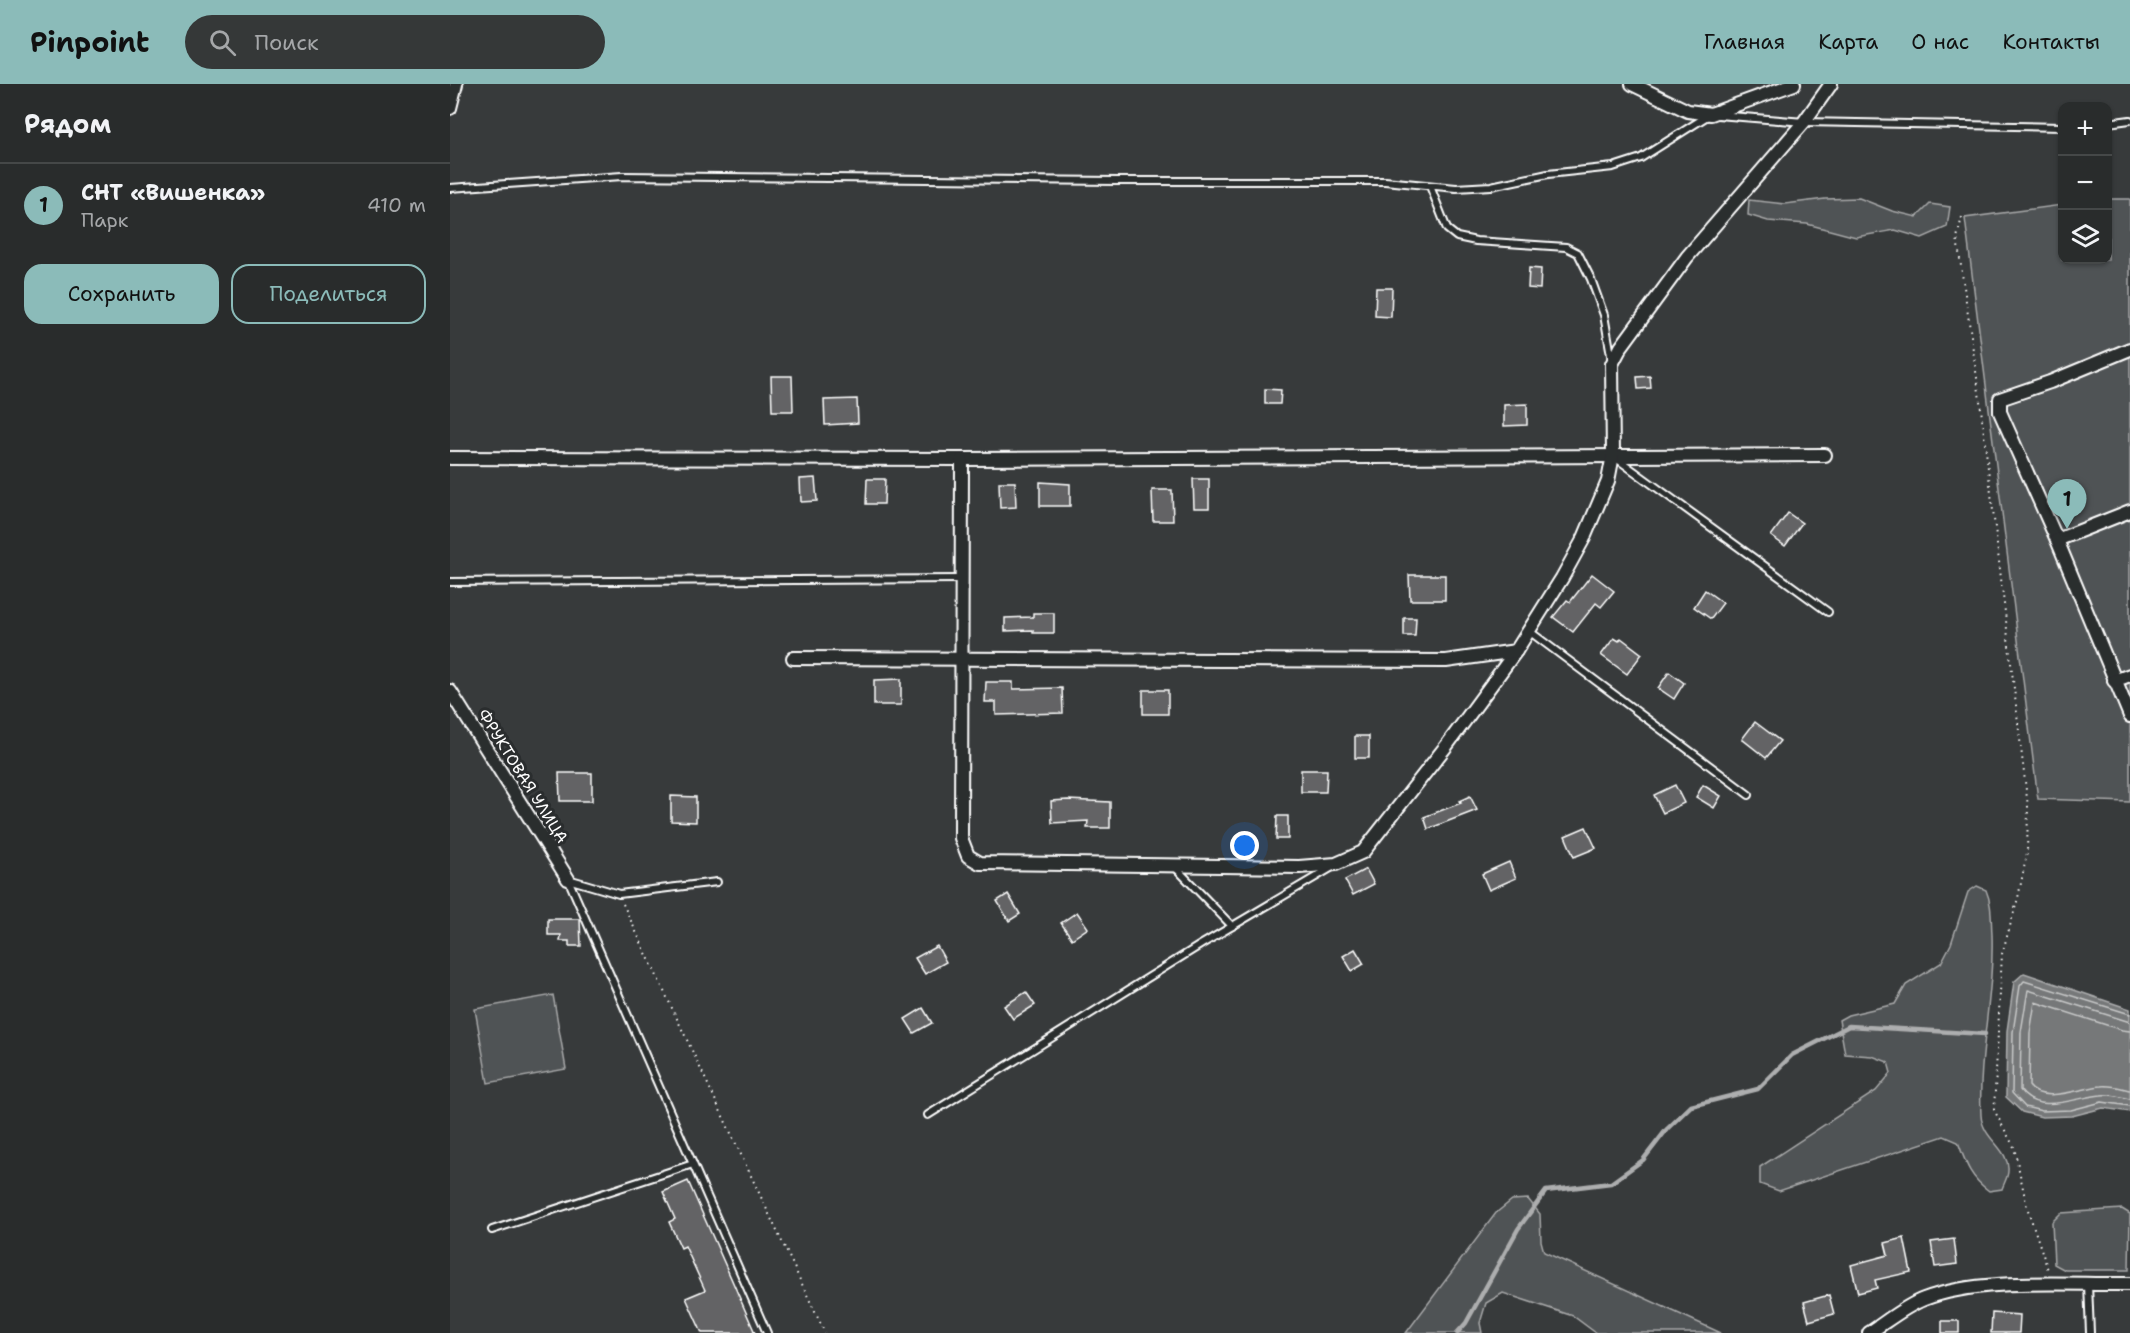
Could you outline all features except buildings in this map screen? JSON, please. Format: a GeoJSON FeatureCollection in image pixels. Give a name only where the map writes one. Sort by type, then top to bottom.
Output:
{"type":"FeatureCollection","features":[{"type":"Feature","properties":{"kind":"street"},"geometry":{"type":"LineString","coordinates":[[1632,84],[1688,111],[1711,114],[1794,84]]}},
{"type":"Feature","properties":{"kind":"street"},"geometry":{"type":"LineString","coordinates":[[962,459],[961,838],[968,856],[980,863],[1299,867],[1336,864],[1363,852],[1447,745],[1529,631],[1584,538],[1608,480],[1613,456],[1612,364],[1621,347],[1687,257],[1804,122],[1832,84]]}},
{"type":"Feature","properties":{"kind":"street"},"geometry":{"type":"LineString","coordinates":[[450,108],[453,87]]}},
{"type":"Feature","properties":{"kind":"street"},"geometry":{"type":"LineString","coordinates":[[2130,349],[2050,382],[2000,399],[2000,412],[2057,540],[2130,716]]}},
{"type":"Feature","properties":{"kind":"street"},"geometry":{"type":"LineString","coordinates":[[450,458],[962,459],[1825,454]]}},
{"type":"Feature","properties":{"kind":"street"},"geometry":{"type":"LineString","coordinates":[[2057,540],[2130,510]]}},
{"type":"Feature","properties":{"kind":"street"},"geometry":{"type":"LineString","coordinates":[[793,658],[1446,662],[1516,651]]}},
{"type":"Feature","properties":{"kind":"street"},"geometry":{"type":"LineString","coordinates":[[2114,681],[2130,675]]}},
{"type":"Feature","properties":{"kind":"street","name":"ФРУКТОВАЯ УЛИЦА"},"geometry":{"type":"LineString","coordinates":[[450,691],[568,879]]}},
{"type":"Feature","properties":{"kind":"street"},"geometry":{"type":"LineString","coordinates":[[1869,1333],[1922,1299],[1953,1290],[1994,1285],[2130,1284]]}},
{"type":"Feature","properties":{"kind":"lane"},"geometry":{"type":"LineString","coordinates":[[450,188],[622,176],[1105,181],[1385,181],[1456,188],[1491,186],[1548,174],[1613,167],[1641,158],[1711,114],[1804,122],[2058,128]]}},
{"type":"Feature","properties":{"kind":"lane"},"geometry":{"type":"LineString","coordinates":[[2112,122],[2130,120]]}},
{"type":"Feature","properties":{"kind":"lane"},"geometry":{"type":"LineString","coordinates":[[1430,186],[1448,229],[1457,237],[1476,241],[1566,247],[1578,253],[1591,279],[1604,315],[1612,364]]}},
{"type":"Feature","properties":{"kind":"lane"},"geometry":{"type":"LineString","coordinates":[[1613,456],[1828,612]]}},
{"type":"Feature","properties":{"kind":"lane"},"geometry":{"type":"LineString","coordinates":[[450,582],[962,579]]}},
{"type":"Feature","properties":{"kind":"lane"},"geometry":{"type":"LineString","coordinates":[[1529,631],[1749,795]]}},
{"type":"Feature","properties":{"kind":"lane"},"geometry":{"type":"LineString","coordinates":[[928,1115],[1336,864]]}},
{"type":"Feature","properties":{"kind":"lane"},"geometry":{"type":"LineString","coordinates":[[1174,866],[1232,926]]}},
{"type":"Feature","properties":{"kind":"lane"},"geometry":{"type":"LineString","coordinates":[[568,879],[619,894],[717,882]]}},
{"type":"Feature","properties":{"kind":"lane"},"geometry":{"type":"LineString","coordinates":[[568,879],[767,1333]]}},
{"type":"Feature","properties":{"kind":"lane"},"geometry":{"type":"LineString","coordinates":[[492,1230],[693,1164]]}},
{"type":"Feature","properties":{"kind":"lane"},"geometry":{"type":"LineString","coordinates":[[2088,1284],[2090,1333]]}},
{"type":"Feature","properties":{"kind":"path"},"geometry":{"type":"LineString","coordinates":[[1962,217],[1957,238],[1979,392],[2028,807],[2027,853],[2018,898],[2002,954],[1994,1110],[2014,1147],[2027,1207],[2054,1285]]}},
{"type":"Feature","properties":{"kind":"path"},"geometry":{"type":"LineString","coordinates":[[619,894],[825,1333]]}},
{"type":"Feature","properties":{"kind":"shaded area"},"geometry":{"type":"Polygon","coordinates":[[[1859,198],[1892,211],[1917,217],[1930,204],[1950,207],[1947,227],[1922,238],[1895,230],[1856,237],[1807,224],[1768,221],[1748,215],[1749,200],[1785,204],[1859,198]]]}},
{"type":"Feature","properties":{"kind":"shaded area"},"geometry":{"type":"Polygon","coordinates":[[[2112,199],[2130,199],[2130,802],[2038,799],[1965,218],[2058,206],[2058,264],[2112,264],[2112,199]]]}},
{"type":"Feature","properties":{"kind":"shaded area"},"geometry":{"type":"Polygon","coordinates":[[[1977,886],[1986,890],[1988,895],[1992,935],[1981,1115],[1986,1131],[2005,1156],[2007,1163],[2008,1173],[2002,1189],[1989,1191],[1977,1181],[1969,1170],[1958,1142],[1944,1136],[1779,1191],[1760,1184],[1760,1167],[1876,1091],[1891,1073],[1888,1062],[1872,1056],[1845,1054],[1839,1020],[1848,1015],[1895,1004],[1906,985],[1941,963],[1951,944],[1968,892],[1977,886]]]}},
{"type":"Feature","properties":{"kind":"shaded area"},"geometry":{"type":"Polygon","coordinates":[[[553,995],[566,1069],[488,1083],[475,1009],[553,995]]]}},
{"type":"Feature","properties":{"kind":"shaded area"},"geometry":{"type":"Polygon","coordinates":[[[1528,1199],[1540,1214],[1541,1241],[1544,1252],[1721,1333],[1596,1333],[1573,1316],[1503,1293],[1486,1303],[1480,1323],[1482,1333],[1406,1333],[1496,1213],[1512,1200],[1528,1199]]]}},
{"type":"Feature","properties":{"kind":"shaded area"},"geometry":{"type":"Polygon","coordinates":[[[2122,1209],[2130,1214],[2129,1270],[2065,1270],[2054,1264],[2052,1222],[2061,1213],[2122,1209]]]}},
{"type":"Feature","properties":{"kind":"water"},"geometry":{"type":"Polygon","coordinates":[[[2024,973],[2130,1009],[2130,1112],[2103,1108],[2072,1116],[2042,1117],[2022,1112],[2006,1097],[2007,1031],[2014,982],[2024,973]]]}},
{"type":"Feature","properties":{"kind":"waterway"},"geometry":{"type":"LineString","coordinates":[[1457,1333],[1466,1323],[1518,1229],[1546,1191],[1611,1183],[1643,1160],[1667,1129],[1691,1106],[1758,1089],[1792,1055],[1849,1026],[1985,1034]]}},
{"type":"Feature","properties":{"kind":"place","name":"СНТ «Вишенка»"},"geometry":{"type":"Point","coordinates":[2067,529]}}]}
